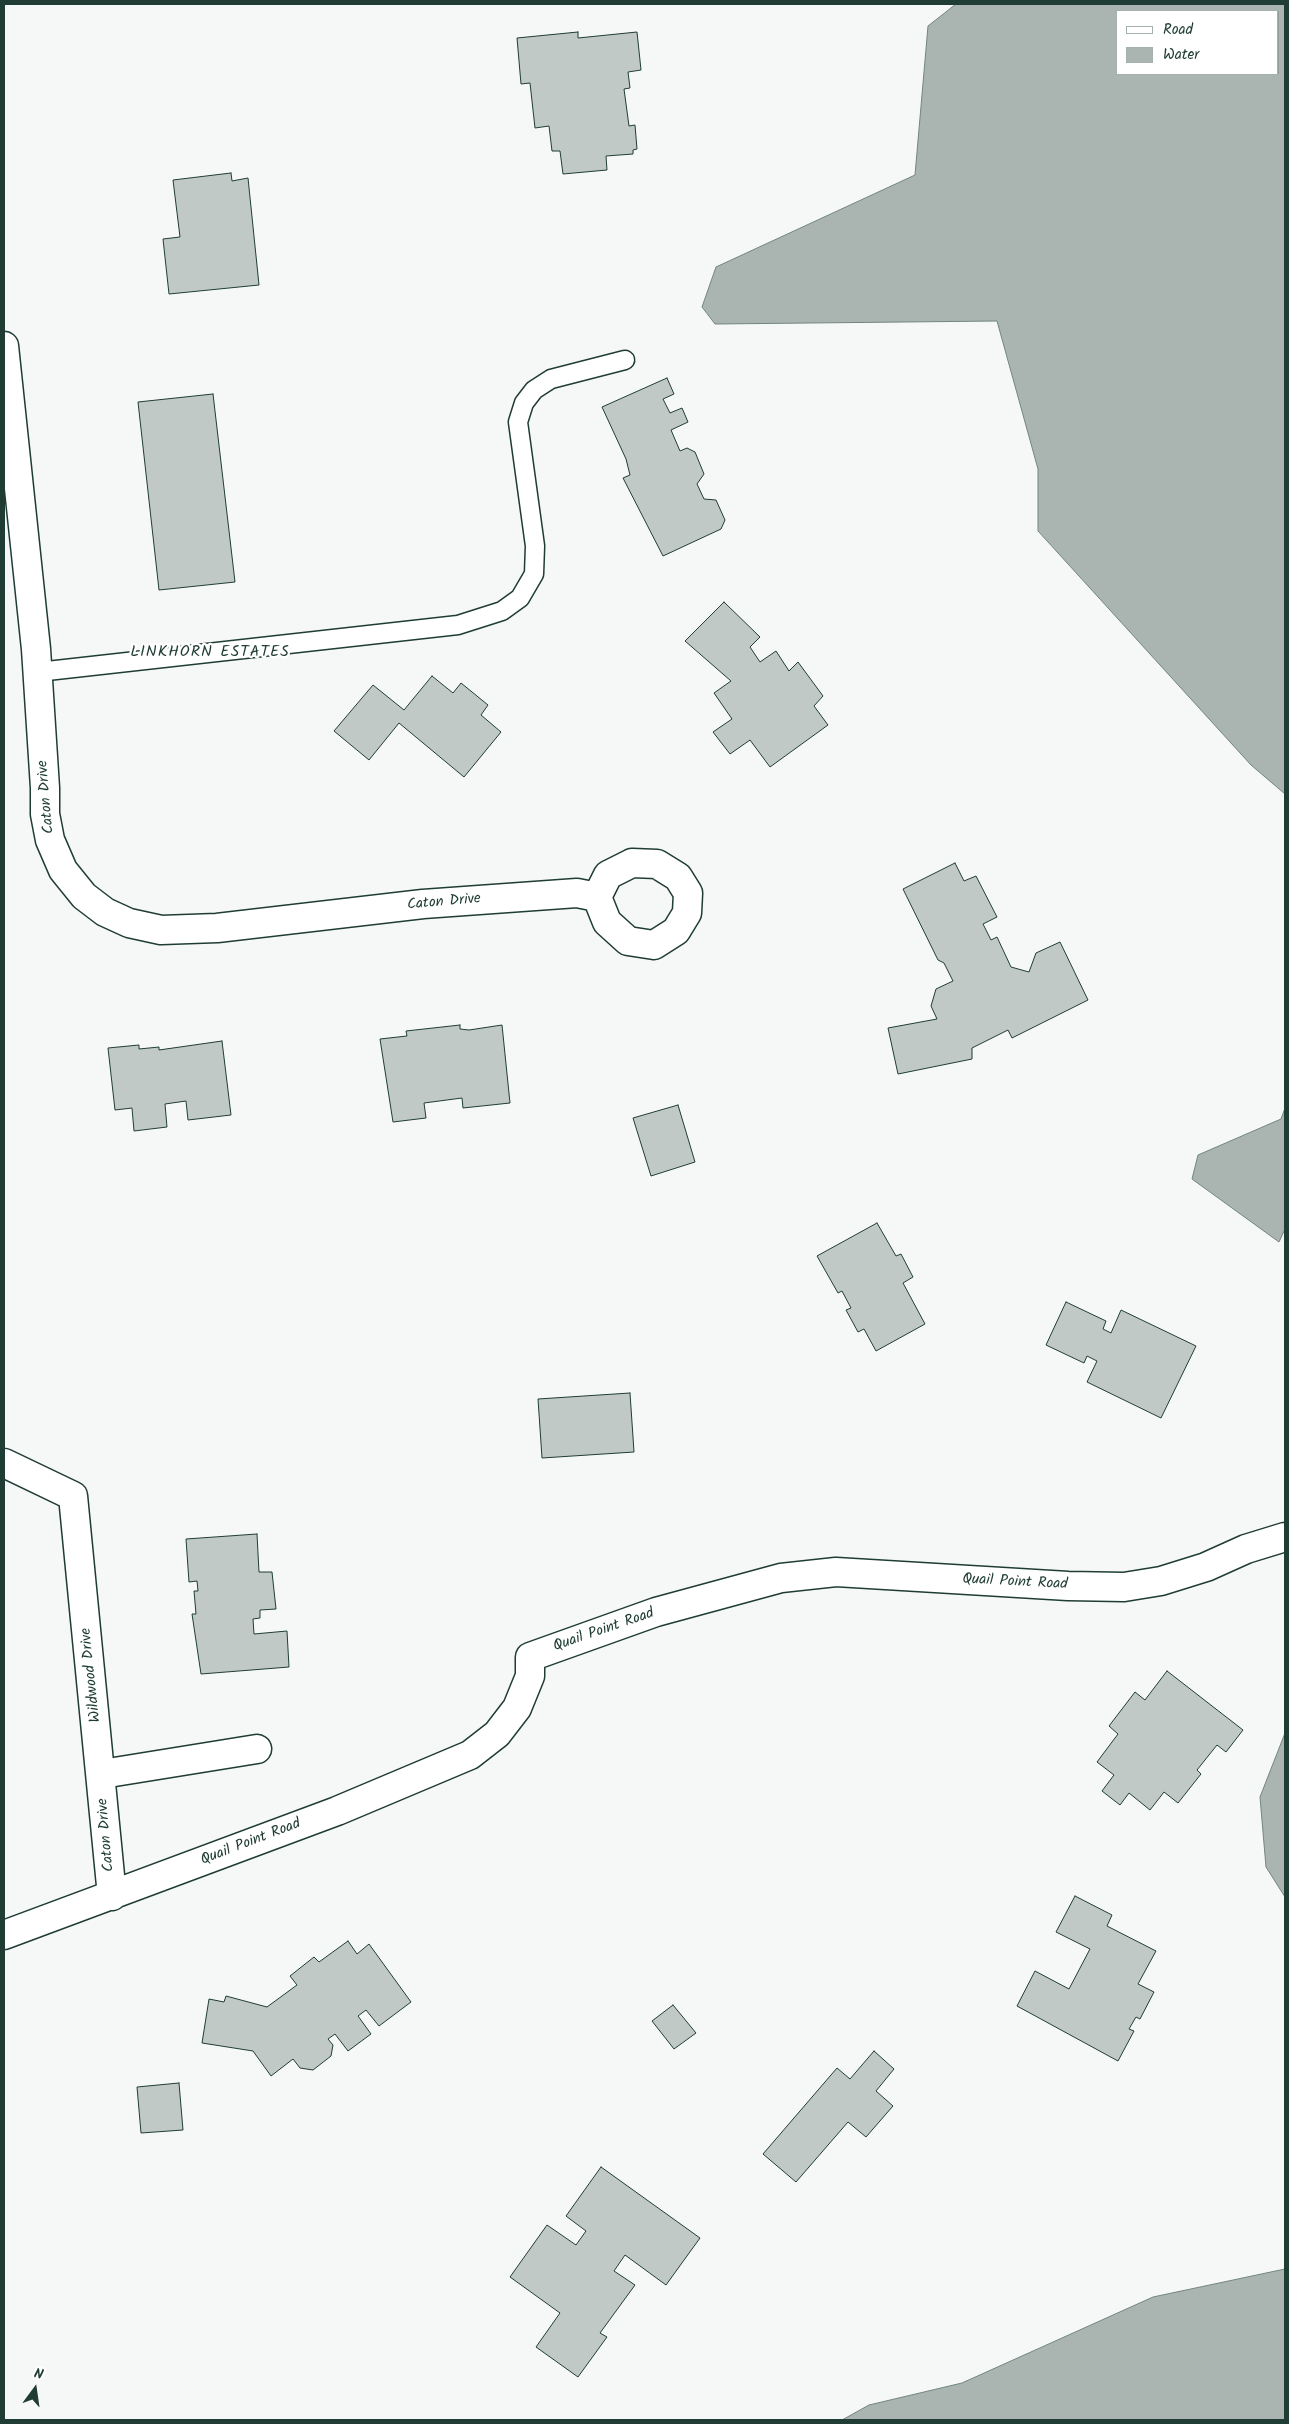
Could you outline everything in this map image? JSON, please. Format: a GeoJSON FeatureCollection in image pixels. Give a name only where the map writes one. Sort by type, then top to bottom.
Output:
{"type":"FeatureCollection","features":[{"type":"Feature","properties":{"kind":"street","name":"Caton Drive"},"geometry":{"type":"LineString","coordinates":[[5,362],[38,672],[45,814],[50,840],[63,870],[84,896],[105,912],[129,923],[161,930],[217,928],[423,904],[577,893],[597,897]]}},
{"type":"Feature","properties":{"kind":"street","name":"Wildwood Drive"},"geometry":{"type":"LineString","coordinates":[[4,1463],[73,1496],[102,1774]]}},
{"type":"Feature","properties":{"kind":"street","name":"Quail Point Road"},"geometry":{"type":"LineString","coordinates":[[4,1935],[338,1811],[470,1755],[496,1734],[517,1708],[530,1676],[530,1657],[656,1612],[781,1578],[836,1572],[1068,1586],[1124,1587],[1161,1581],[1206,1566],[1246,1549],[1285,1537]]}},
{"type":"Feature","properties":{"kind":"street"},"geometry":{"type":"LineString","coordinates":[[102,1774],[257,1749]]}},
{"type":"Feature","properties":{"kind":"street","name":"Caton Drive"},"geometry":{"type":"LineString","coordinates":[[102,1774],[112,1896]]}},
{"type":"Feature","properties":{"kind":"lane"},"geometry":{"type":"LineString","coordinates":[[38,672],[458,625],[502,611],[520,598],[534,574],[535,546],[518,422],[524,403],[534,390],[551,379],[625,360]]}},
{"type":"Feature","properties":{"kind":"water"},"geometry":{"type":"Polygon","coordinates":[[[956,4],[1285,4],[1285,794],[1251,765],[1038,531],[1038,469],[997,321],[715,324],[702,307],[716,267],[915,175],[928,26],[956,4]]]}},
{"type":"Feature","properties":{"kind":"water"},"geometry":{"type":"Polygon","coordinates":[[[1285,1108],[1285,1229],[1279,1242],[1192,1179],[1198,1155],[1281,1119],[1285,1108]]]}},
{"type":"Feature","properties":{"kind":"water"},"geometry":{"type":"Polygon","coordinates":[[[1285,1733],[1285,1897],[1266,1867],[1260,1797],[1285,1733]]]}},
{"type":"Feature","properties":{"kind":"water"},"geometry":{"type":"Polygon","coordinates":[[[1285,2269],[1285,2420],[842,2420],[869,2405],[962,2383],[1153,2297],[1285,2269]]]}},
{"type":"Feature","properties":{"kind":"building"},"geometry":{"type":"Polygon","coordinates":[[[578,32],[578,38],[637,32],[641,70],[628,72],[630,88],[624,89],[629,126],[635,125],[637,149],[633,150],[633,154],[606,156],[607,170],[563,174],[560,151],[552,151],[549,126],[535,128],[530,83],[521,84],[517,38],[578,32]]]}},
{"type":"Feature","properties":{"kind":"building"},"geometry":{"type":"Polygon","coordinates":[[[231,173],[232,181],[248,178],[259,285],[169,294],[163,239],[180,237],[173,180],[231,173]]]}},
{"type":"Feature","properties":{"kind":"building"},"geometry":{"type":"Polygon","coordinates":[[[667,378],[674,394],[663,399],[670,413],[682,408],[688,422],[671,430],[680,451],[687,448],[695,452],[704,474],[697,484],[704,499],[716,500],[725,520],[721,529],[663,556],[623,478],[630,475],[626,459],[602,407],[667,378]]]}},
{"type":"Feature","properties":{"kind":"building"},"geometry":{"type":"Polygon","coordinates":[[[213,394],[235,582],[159,590],[138,402],[213,394]]]}},
{"type":"Feature","properties":{"kind":"building"},"geometry":{"type":"Polygon","coordinates":[[[724,602],[760,637],[750,647],[760,662],[776,651],[789,671],[798,662],[823,696],[814,706],[828,725],[770,767],[750,740],[730,754],[713,732],[732,719],[714,693],[731,681],[685,641],[724,602]]]}},
{"type":"Feature","properties":{"kind":"building"},"geometry":{"type":"Polygon","coordinates":[[[432,676],[453,693],[461,683],[488,705],[481,715],[501,732],[464,777],[399,723],[369,760],[334,731],[373,685],[404,710],[432,676]]]}},
{"type":"Feature","properties":{"kind":"building"},"geometry":{"type":"Polygon","coordinates":[[[955,863],[964,881],[976,876],[997,917],[983,924],[991,940],[997,937],[1011,967],[1029,972],[1036,953],[1060,942],[1088,1000],[1012,1038],[1008,1030],[972,1048],[972,1059],[898,1074],[888,1028],[937,1019],[931,1006],[936,989],[953,981],[944,963],[938,960],[903,889],[955,863]]]}},
{"type":"Feature","properties":{"kind":"building"},"geometry":{"type":"Polygon","coordinates":[[[460,1025],[460,1029],[469,1030],[502,1025],[510,1103],[463,1108],[462,1098],[424,1103],[426,1118],[393,1122],[380,1039],[407,1036],[406,1031],[460,1025]]]}},
{"type":"Feature","properties":{"kind":"building"},"geometry":{"type":"Polygon","coordinates":[[[222,1041],[231,1115],[188,1120],[186,1101],[165,1104],[167,1127],[134,1131],[132,1108],[115,1110],[108,1048],[139,1045],[139,1049],[159,1047],[159,1050],[222,1041]]]}},
{"type":"Feature","properties":{"kind":"building"},"geometry":{"type":"Polygon","coordinates":[[[678,1105],[695,1162],[651,1176],[633,1118],[678,1105]]]}},
{"type":"Feature","properties":{"kind":"building"},"geometry":{"type":"Polygon","coordinates":[[[877,1223],[896,1256],[901,1254],[913,1277],[903,1283],[925,1324],[876,1351],[864,1329],[858,1332],[846,1310],[851,1308],[842,1291],[838,1293],[817,1256],[877,1223]]]}},
{"type":"Feature","properties":{"kind":"building"},"geometry":{"type":"Polygon","coordinates":[[[1066,1302],[1106,1321],[1103,1329],[1111,1333],[1121,1310],[1196,1346],[1161,1418],[1087,1382],[1097,1361],[1087,1356],[1084,1363],[1046,1345],[1066,1302]]]}},
{"type":"Feature","properties":{"kind":"building"},"geometry":{"type":"Polygon","coordinates":[[[630,1393],[634,1452],[542,1458],[538,1399],[630,1393]]]}},
{"type":"Feature","properties":{"kind":"building"},"geometry":{"type":"Polygon","coordinates":[[[257,1534],[259,1572],[272,1572],[276,1609],[260,1610],[260,1618],[253,1619],[254,1634],[287,1631],[289,1667],[201,1674],[192,1614],[196,1614],[194,1591],[198,1591],[197,1581],[189,1582],[186,1539],[257,1534]]]}},
{"type":"Feature","properties":{"kind":"building"},"geometry":{"type":"Polygon","coordinates":[[[1167,1671],[1243,1730],[1226,1752],[1217,1745],[1197,1770],[1201,1774],[1178,1803],[1164,1792],[1150,1810],[1129,1793],[1120,1805],[1102,1791],[1114,1775],[1097,1762],[1118,1734],[1109,1726],[1135,1692],[1145,1700],[1167,1671]]]}},
{"type":"Feature","properties":{"kind":"building"},"geometry":{"type":"Polygon","coordinates":[[[1075,1896],[1112,1915],[1107,1926],[1156,1951],[1138,1984],[1154,1992],[1140,2019],[1136,2017],[1129,2029],[1134,2031],[1118,2061],[1017,2006],[1035,1971],[1069,1989],[1090,1949],[1056,1932],[1075,1896]]]}},
{"type":"Feature","properties":{"kind":"building"},"geometry":{"type":"Polygon","coordinates":[[[348,1941],[357,1954],[369,1944],[411,2002],[379,2026],[366,2010],[358,2016],[371,2034],[348,2051],[335,2034],[328,2039],[333,2045],[331,2056],[313,2070],[300,2068],[293,2059],[271,2076],[253,2051],[202,2043],[209,1999],[224,2002],[226,1996],[267,2007],[297,1985],[290,1976],[314,1957],[319,1962],[348,1941]]]}},
{"type":"Feature","properties":{"kind":"building"},"geometry":{"type":"Polygon","coordinates":[[[673,2005],[696,2033],[674,2049],[652,2021],[673,2005]]]}},
{"type":"Feature","properties":{"kind":"building"},"geometry":{"type":"Polygon","coordinates":[[[874,2051],[894,2069],[876,2091],[893,2106],[866,2137],[848,2122],[796,2182],[763,2154],[837,2068],[850,2079],[874,2051]]]}},
{"type":"Feature","properties":{"kind":"building"},"geometry":{"type":"Polygon","coordinates":[[[179,2083],[183,2130],[141,2133],[137,2087],[179,2083]]]}},
{"type":"Feature","properties":{"kind":"building"},"geometry":{"type":"Polygon","coordinates":[[[601,2167],[700,2238],[666,2285],[625,2255],[614,2271],[635,2285],[600,2333],[607,2337],[578,2377],[536,2347],[560,2313],[510,2277],[547,2225],[576,2245],[586,2231],[566,2216],[601,2167]]]}},
{"type":"Feature","properties":{"kind":"district","name":"LINKHORN ESTATES"},"geometry":{"type":"Point","coordinates":[210,653]}}]}
